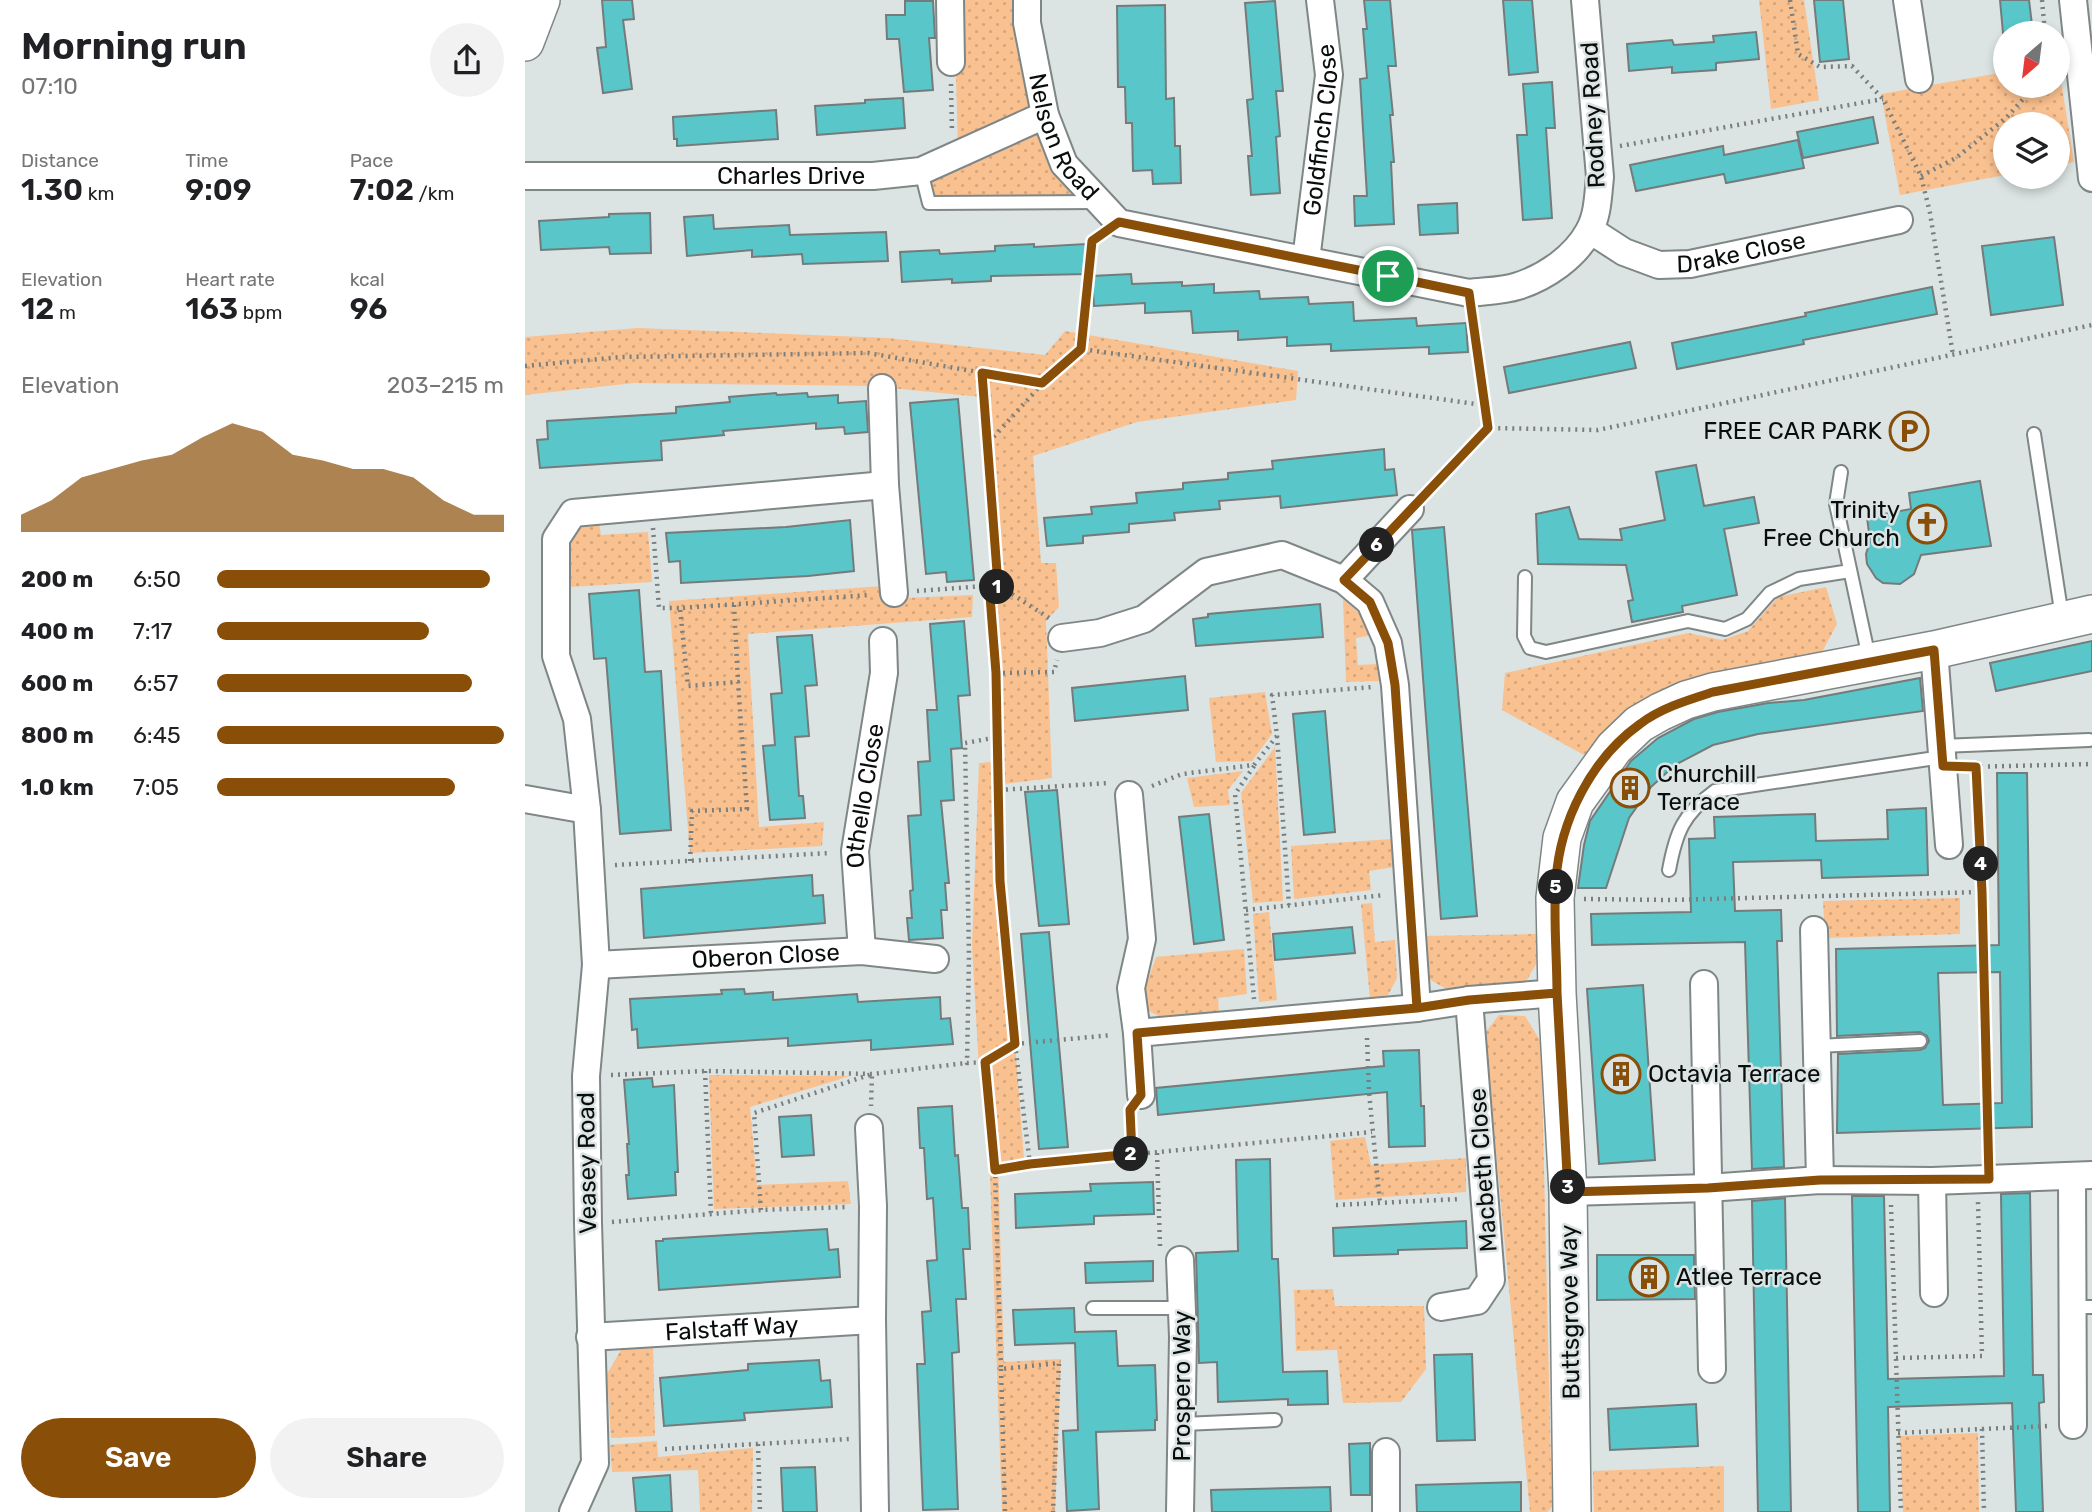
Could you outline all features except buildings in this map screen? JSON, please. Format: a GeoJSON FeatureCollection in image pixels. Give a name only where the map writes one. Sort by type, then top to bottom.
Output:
{"type":"FeatureCollection","features":[{"type":"Feature","properties":{"kind":"street"},"geometry":{"type":"LineString","coordinates":[[525,42],[541,0]]}},
{"type":"Feature","properties":{"kind":"street"},"geometry":{"type":"LineString","coordinates":[[950,0],[951,62]]}},
{"type":"Feature","properties":{"kind":"street","name":"Nelson Road"},"geometry":{"type":"LineString","coordinates":[[1027,0],[1027,23],[1045,115],[1064,164],[1119,222],[1469,293],[1517,286],[1548,272],[1572,255],[1590,230]]}},
{"type":"Feature","properties":{"kind":"street","name":"Goldfinch Close"},"geometry":{"type":"LineString","coordinates":[[1306,260],[1329,75],[1321,0]]}},
{"type":"Feature","properties":{"kind":"street","name":"Rodney Road"},"geometry":{"type":"LineString","coordinates":[[1585,0],[1600,177],[1590,230]]}},
{"type":"Feature","properties":{"kind":"street"},"geometry":{"type":"LineString","coordinates":[[1907,0],[1919,79]]}},
{"type":"Feature","properties":{"kind":"street"},"geometry":{"type":"LineString","coordinates":[[2073,0],[2092,178]]}},
{"type":"Feature","properties":{"kind":"street","name":"Charles Drive"},"geometry":{"type":"LineString","coordinates":[[525,176],[873,176],[921,171],[1045,115]]}},
{"type":"Feature","properties":{"kind":"street","name":"Drake Close"},"geometry":{"type":"LineString","coordinates":[[1590,230],[1624,252],[1659,265],[1691,264],[1899,220]]}},
{"type":"Feature","properties":{"kind":"street"},"geometry":{"type":"LineString","coordinates":[[883,388],[885,485],[894,593]]}},
{"type":"Feature","properties":{"kind":"street"},"geometry":{"type":"LineString","coordinates":[[651,506],[885,485]]}},
{"type":"Feature","properties":{"kind":"street","name":"Veasey Road"},"geometry":{"type":"LineString","coordinates":[[573,1512],[595,1463],[586,1076],[596,965],[587,810],[577,719],[556,656],[556,539],[573,513],[651,506]]}},
{"type":"Feature","properties":{"kind":"street"},"geometry":{"type":"LineString","coordinates":[[1344,580],[1410,509]]}},
{"type":"Feature","properties":{"kind":"street"},"geometry":{"type":"LineString","coordinates":[[1062,638],[1100,633],[1144,618],[1206,572],[1282,555],[1344,580],[1370,602],[1388,643],[1395,685],[1417,1008]]}},
{"type":"Feature","properties":{"kind":"street","name":"Buttsgrove Way"},"geometry":{"type":"LineString","coordinates":[[1573,1512],[1568,1192],[1557,993],[1555,898],[1562,838],[1575,802],[1614,748],[1639,724],[1686,700],[1713,692],[1934,650],[2077,617]]}},
{"type":"Feature","properties":{"kind":"street","name":"Othello Close"},"geometry":{"type":"LineString","coordinates":[[862,951],[855,851],[884,673],[883,641]]}},
{"type":"Feature","properties":{"kind":"street"},"geometry":{"type":"LineString","coordinates":[[1934,650],[1949,845]]}},
{"type":"Feature","properties":{"kind":"street"},"geometry":{"type":"LineString","coordinates":[[1129,795],[1142,939],[1131,988],[1141,1095]]}},
{"type":"Feature","properties":{"kind":"street"},"geometry":{"type":"LineString","coordinates":[[525,799],[587,810]]}},
{"type":"Feature","properties":{"kind":"street"},"geometry":{"type":"LineString","coordinates":[[1814,930],[1820,1180]]}},
{"type":"Feature","properties":{"kind":"street","name":"Oberon Close"},"geometry":{"type":"LineString","coordinates":[[596,965],[862,951],[935,959]]}},
{"type":"Feature","properties":{"kind":"street"},"geometry":{"type":"LineString","coordinates":[[1704,984],[1712,1370]]}},
{"type":"Feature","properties":{"kind":"street"},"geometry":{"type":"LineString","coordinates":[[1137,1033],[1557,993]]}},
{"type":"Feature","properties":{"kind":"street","name":"Macbeth Close"},"geometry":{"type":"LineString","coordinates":[[1441,1307],[1477,1301],[1491,1280],[1469,1000]]}},
{"type":"Feature","properties":{"kind":"street"},"geometry":{"type":"LineString","coordinates":[[869,1128],[873,1206],[875,1512]]}},
{"type":"Feature","properties":{"kind":"street"},"geometry":{"type":"LineString","coordinates":[[1568,1192],[1708,1188],[1820,1180],[1933,1181],[2082,1176],[2083,1307],[2073,1425]]}},
{"type":"Feature","properties":{"kind":"street"},"geometry":{"type":"LineString","coordinates":[[1933,1181],[1934,1293]]}},
{"type":"Feature","properties":{"kind":"street","name":"Prospero Way"},"geometry":{"type":"LineString","coordinates":[[1180,1260],[1183,1308],[1180,1512]]}},
{"type":"Feature","properties":{"kind":"street","name":"Falstaff Way"},"geometry":{"type":"LineString","coordinates":[[590,1337],[872,1320]]}},
{"type":"Feature","properties":{"kind":"street"},"geometry":{"type":"LineString","coordinates":[[1386,1452],[1387,1512]]}},
{"type":"Feature","properties":{"kind":"lane"},"geometry":{"type":"LineString","coordinates":[[921,171],[929,203],[1098,202]]}},
{"type":"Feature","properties":{"kind":"lane"},"geometry":{"type":"LineString","coordinates":[[2034,434],[2077,617]]}},
{"type":"Feature","properties":{"kind":"lane"},"geometry":{"type":"LineString","coordinates":[[1841,472],[1836,504],[1870,662]]}},
{"type":"Feature","properties":{"kind":"lane"},"geometry":{"type":"LineString","coordinates":[[1525,577],[1524,636],[1530,648],[1546,652],[1688,621],[1725,629],[1747,619],[1770,593],[1799,579],[1850,571]]}},
{"type":"Feature","properties":{"kind":"lane"},"geometry":{"type":"LineString","coordinates":[[1669,870],[1674,842],[1683,821],[1697,804],[1715,791],[1942,756],[1976,745],[2089,740]]}},
{"type":"Feature","properties":{"kind":"lane"},"geometry":{"type":"LineString","coordinates":[[1817,1046],[1920,1041]]}},
{"type":"Feature","properties":{"kind":"lane"},"geometry":{"type":"LineString","coordinates":[[1093,1308],[1183,1308]]}},
{"type":"Feature","properties":{"kind":"lane"},"geometry":{"type":"LineString","coordinates":[[1183,1424],[1275,1420]]}},
{"type":"Feature","properties":{"kind":"path"},"geometry":{"type":"LineString","coordinates":[[1790,0],[1798,54],[1820,67],[1852,66],[1882,99],[1921,176],[1930,213],[1953,355]]}},
{"type":"Feature","properties":{"kind":"path"},"geometry":{"type":"LineString","coordinates":[[2042,0],[2044,21]]}},
{"type":"Feature","properties":{"kind":"path"},"geometry":{"type":"LineString","coordinates":[[951,62],[953,156]]}},
{"type":"Feature","properties":{"kind":"path"},"geometry":{"type":"LineString","coordinates":[[1921,176],[1956,158],[2006,118],[2024,98]]}},
{"type":"Feature","properties":{"kind":"path"},"geometry":{"type":"LineString","coordinates":[[1598,149],[1882,99]]}},
{"type":"Feature","properties":{"kind":"path"},"geometry":{"type":"LineString","coordinates":[[988,443],[1042,383],[1081,349],[1092,241],[1119,222]]}},
{"type":"Feature","properties":{"kind":"path"},"geometry":{"type":"LineString","coordinates":[[1469,293],[1488,428]]}},
{"type":"Feature","properties":{"kind":"path"},"geometry":{"type":"LineString","coordinates":[[1410,509],[1488,428],[1598,430],[2092,325]]}},
{"type":"Feature","properties":{"kind":"path"},"geometry":{"type":"LineString","coordinates":[[1081,349],[1483,405]]}},
{"type":"Feature","properties":{"kind":"path"},"geometry":{"type":"LineString","coordinates":[[525,366],[621,357],[868,353],[1042,383]]}},
{"type":"Feature","properties":{"kind":"path"},"geometry":{"type":"LineString","coordinates":[[982,373],[998,585],[990,596],[996,673],[1000,881],[1015,1044],[1030,1164]]}},
{"type":"Feature","properties":{"kind":"path"},"geometry":{"type":"LineString","coordinates":[[651,506],[659,608],[998,585]]}},
{"type":"Feature","properties":{"kind":"path"},"geometry":{"type":"LineString","coordinates":[[690,861],[692,811],[747,809],[734,605]]}},
{"type":"Feature","properties":{"kind":"path"},"geometry":{"type":"LineString","coordinates":[[680,608],[688,686],[738,682]]}},
{"type":"Feature","properties":{"kind":"path"},"geometry":{"type":"LineString","coordinates":[[1289,905],[1272,695],[1395,685]]}},
{"type":"Feature","properties":{"kind":"path"},"geometry":{"type":"LineString","coordinates":[[1256,1023],[1235,794],[1277,736]]}},
{"type":"Feature","properties":{"kind":"path"},"geometry":{"type":"LineString","coordinates":[[967,1063],[969,957],[965,743],[998,737]]}},
{"type":"Feature","properties":{"kind":"path"},"geometry":{"type":"LineString","coordinates":[[1896,1358],[1982,1356],[1982,892],[1976,745]]}},
{"type":"Feature","properties":{"kind":"path"},"geometry":{"type":"LineString","coordinates":[[1942,756],[1976,767],[2092,764]]}},
{"type":"Feature","properties":{"kind":"path"},"geometry":{"type":"LineString","coordinates":[[999,790],[1108,783],[1129,795],[1182,774],[1254,765]]}},
{"type":"Feature","properties":{"kind":"path"},"geometry":{"type":"LineString","coordinates":[[589,866],[855,851]]}},
{"type":"Feature","properties":{"kind":"path"},"geometry":{"type":"LineString","coordinates":[[1246,910],[1409,892]]}},
{"type":"Feature","properties":{"kind":"path"},"geometry":{"type":"LineString","coordinates":[[1555,898],[1668,900],[1982,892]]}},
{"type":"Feature","properties":{"kind":"path"},"geometry":{"type":"LineString","coordinates":[[1366,1013],[1380,1205]]}},
{"type":"Feature","properties":{"kind":"path"},"geometry":{"type":"LineString","coordinates":[[586,1076],[705,1071],[872,1074],[985,1062],[1015,1044],[1137,1033]]}},
{"type":"Feature","properties":{"kind":"path"},"geometry":{"type":"LineString","coordinates":[[985,1062],[995,1170],[1005,1512]]}},
{"type":"Feature","properties":{"kind":"path"},"geometry":{"type":"LineString","coordinates":[[705,1071],[711,1215]]}},
{"type":"Feature","properties":{"kind":"path"},"geometry":{"type":"LineString","coordinates":[[761,1210],[754,1113],[872,1074]]}},
{"type":"Feature","properties":{"kind":"path"},"geometry":{"type":"LineString","coordinates":[[1132,1154],[1130,1110],[1141,1095]]}},
{"type":"Feature","properties":{"kind":"path"},"geometry":{"type":"LineString","coordinates":[[995,1170],[1030,1164],[1373,1132]]}},
{"type":"Feature","properties":{"kind":"path"},"geometry":{"type":"LineString","coordinates":[[1157,1153],[1160,1252],[1180,1260]]}},
{"type":"Feature","properties":{"kind":"path"},"geometry":{"type":"LineString","coordinates":[[1890,1180],[1901,1512]]}},
{"type":"Feature","properties":{"kind":"path"},"geometry":{"type":"LineString","coordinates":[[1336,1205],[1380,1205],[1486,1197]]}},
{"type":"Feature","properties":{"kind":"path"},"geometry":{"type":"LineString","coordinates":[[588,1223],[761,1210],[873,1206]]}},
{"type":"Feature","properties":{"kind":"path"},"geometry":{"type":"LineString","coordinates":[[1001,1369],[1059,1363],[1053,1512]]}},
{"type":"Feature","properties":{"kind":"path"},"geometry":{"type":"LineString","coordinates":[[1898,1433],[2073,1425]]}},
{"type":"Feature","properties":{"kind":"path"},"geometry":{"type":"LineString","coordinates":[[1982,1429],[1984,1512]]}},
{"type":"Feature","properties":{"kind":"path"},"geometry":{"type":"LineString","coordinates":[[665,1449],[874,1437]]}},
{"type":"Feature","properties":{"kind":"path"},"geometry":{"type":"LineString","coordinates":[[758,1444],[760,1512]]}},
{"type":"Feature","properties":{"kind":"shaded area"},"geometry":{"type":"Polygon","coordinates":[[[954,0],[1021,0],[1036,109],[958,150],[954,0]]]}},
{"type":"Feature","properties":{"kind":"shaded area"},"geometry":{"type":"Polygon","coordinates":[[[1759,0],[1804,0],[1819,100],[1771,109],[1759,0]]]}},
{"type":"Feature","properties":{"kind":"shaded area"},"geometry":{"type":"Polygon","coordinates":[[[1993,74],[1993,98],[2064,98],[2066,112],[1993,112],[1993,177],[1900,195],[1881,94],[1993,74]]]}},
{"type":"Feature","properties":{"kind":"shaded area"},"geometry":{"type":"Polygon","coordinates":[[[1044,122],[1089,197],[932,201],[926,174],[1044,122]]]}},
{"type":"Feature","properties":{"kind":"shaded area"},"geometry":{"type":"Polygon","coordinates":[[[2070,137],[2074,162],[2070,163],[2070,137]]]}},
{"type":"Feature","properties":{"kind":"shaded area"},"geometry":{"type":"Polygon","coordinates":[[[638,328],[888,338],[1045,355],[1065,331],[1298,371],[1296,400],[1137,422],[1033,456],[1041,563],[1056,563],[1059,607],[1046,621],[1052,778],[995,785],[1024,1159],[998,1163],[1004,1362],[1061,1359],[1055,1512],[1002,1512],[990,1173],[980,1087],[972,945],[979,763],[1003,761],[981,397],[871,386],[634,383],[525,395],[525,337],[638,328]]]}},
{"type":"Feature","properties":{"kind":"shaded area"},"geometry":{"type":"Polygon","coordinates":[[[599,522],[601,535],[648,532],[652,582],[570,587],[567,546],[577,529],[599,522]]]}},
{"type":"Feature","properties":{"kind":"shaded area"},"geometry":{"type":"Polygon","coordinates":[[[882,586],[883,599],[973,595],[972,617],[748,634],[759,827],[824,822],[822,846],[690,853],[669,601],[882,586]]]}},
{"type":"Feature","properties":{"kind":"shaded area"},"geometry":{"type":"Polygon","coordinates":[[[1826,587],[1837,624],[1822,652],[1695,677],[1651,696],[1584,755],[1502,710],[1505,673],[1688,633],[1722,640],[1748,631],[1778,597],[1826,587]]]}},
{"type":"Feature","properties":{"kind":"shaded area"},"geometry":{"type":"Polygon","coordinates":[[[1343,599],[1366,619],[1373,635],[1356,638],[1358,665],[1378,664],[1379,681],[1346,682],[1343,599]]]}},
{"type":"Feature","properties":{"kind":"shaded area"},"geometry":{"type":"Polygon","coordinates":[[[1265,692],[1272,734],[1252,761],[1216,762],[1209,698],[1265,692]]]}},
{"type":"Feature","properties":{"kind":"shaded area"},"geometry":{"type":"Polygon","coordinates":[[[1275,747],[1283,901],[1253,903],[1241,793],[1275,747]]]}},
{"type":"Feature","properties":{"kind":"shaded area"},"geometry":{"type":"Polygon","coordinates":[[[1243,771],[1228,790],[1230,805],[1194,807],[1187,778],[1243,771]]]}},
{"type":"Feature","properties":{"kind":"shaded area"},"geometry":{"type":"Polygon","coordinates":[[[1392,839],[1394,867],[1369,871],[1371,890],[1294,899],[1291,846],[1392,839]]]}},
{"type":"Feature","properties":{"kind":"shaded area"},"geometry":{"type":"Polygon","coordinates":[[[1960,898],[1960,934],[1825,938],[1823,901],[1960,898]]]}},
{"type":"Feature","properties":{"kind":"shaded area"},"geometry":{"type":"Polygon","coordinates":[[[1372,903],[1375,942],[1395,940],[1397,978],[1388,995],[1370,999],[1361,904],[1372,903]]]}},
{"type":"Feature","properties":{"kind":"shaded area"},"geometry":{"type":"Polygon","coordinates":[[[1269,912],[1277,1000],[1259,1002],[1253,914],[1269,912]]]}},
{"type":"Feature","properties":{"kind":"shaded area"},"geometry":{"type":"Polygon","coordinates":[[[1537,934],[1538,961],[1525,983],[1450,991],[1425,977],[1422,936],[1537,934]]]}},
{"type":"Feature","properties":{"kind":"shaded area"},"geometry":{"type":"Polygon","coordinates":[[[1244,949],[1247,994],[1218,998],[1219,1015],[1164,1019],[1149,1011],[1144,992],[1156,957],[1244,949]]]}},
{"type":"Feature","properties":{"kind":"shaded area"},"geometry":{"type":"Polygon","coordinates":[[[1499,1015],[1525,1016],[1541,1042],[1552,1507],[1547,1512],[1530,1512],[1485,1033],[1499,1015]]]}},
{"type":"Feature","properties":{"kind":"shaded area"},"geometry":{"type":"Polygon","coordinates":[[[709,1075],[850,1076],[750,1107],[757,1185],[848,1181],[851,1204],[714,1209],[709,1075]]]}},
{"type":"Feature","properties":{"kind":"shaded area"},"geometry":{"type":"Polygon","coordinates":[[[1365,1137],[1371,1165],[1466,1158],[1466,1192],[1335,1200],[1330,1141],[1365,1137]]]}},
{"type":"Feature","properties":{"kind":"shaded area"},"geometry":{"type":"Polygon","coordinates":[[[1333,1289],[1335,1306],[1424,1306],[1426,1369],[1401,1402],[1343,1403],[1337,1350],[1296,1351],[1294,1290],[1333,1289]]]}},
{"type":"Feature","properties":{"kind":"shaded area"},"geometry":{"type":"Polygon","coordinates":[[[653,1345],[655,1436],[611,1438],[607,1374],[621,1350],[653,1345]]]}},
{"type":"Feature","properties":{"kind":"shaded area"},"geometry":{"type":"Polygon","coordinates":[[[1978,1433],[1979,1512],[1903,1512],[1900,1436],[1978,1433]]]}},
{"type":"Feature","properties":{"kind":"shaded area"},"geometry":{"type":"Polygon","coordinates":[[[657,1441],[658,1457],[753,1448],[752,1512],[700,1512],[698,1470],[612,1472],[610,1445],[657,1441]]]}},
{"type":"Feature","properties":{"kind":"shaded area"},"geometry":{"type":"Polygon","coordinates":[[[1724,1466],[1724,1512],[1594,1512],[1593,1471],[1724,1466]]]}},
{"type":"Feature","properties":{"kind":"place","name":"FREE CAR PARK"},"geometry":{"type":"Point","coordinates":[1909,431]}},
{"type":"Feature","properties":{"kind":"place","name":"Trinity Free Church"},"geometry":{"type":"Point","coordinates":[1927,524]}},
{"type":"Feature","properties":{"kind":"place","name":"Churchill Terrace"},"geometry":{"type":"Point","coordinates":[1630,788]}},
{"type":"Feature","properties":{"kind":"place","name":"Octavia Terrace"},"geometry":{"type":"Point","coordinates":[1621,1074]}},
{"type":"Feature","properties":{"kind":"place","name":"Atlee Terrace"},"geometry":{"type":"Point","coordinates":[1649,1277]}},
{"type":"Feature","properties":{"kind":"route"},"geometry":{"type":"LineString","coordinates":[[1388,276],[1119,222],[1092,241],[1081,349],[1042,383],[982,373],[998,585],[990,596],[996,673],[1000,881],[1015,1044],[985,1062],[995,1170],[1132,1154],[1130,1110],[1141,1095],[1137,1033],[1417,1008],[1469,1000],[1557,993],[1568,1192],[1708,1188],[1820,1180],[1989,1179],[1976,767],[1943,766],[1934,650],[1713,692],[1686,700],[1639,724],[1595,771],[1575,802],[1562,838],[1555,898],[1557,993],[1469,1000],[1417,1008],[1395,685],[1388,643],[1370,602],[1344,580],[1488,428],[1469,293],[1388,276]]}}]}
